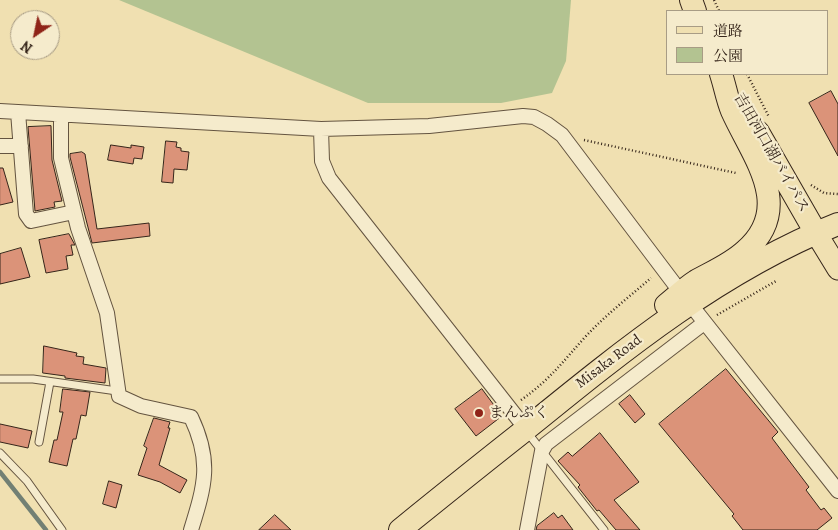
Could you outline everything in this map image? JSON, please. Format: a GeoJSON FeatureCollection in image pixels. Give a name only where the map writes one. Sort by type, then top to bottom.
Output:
{"type":"FeatureCollection","features":[{"type":"Feature","properties":{"kind":"highway"},"geometry":{"type":"LineString","coordinates":[[685,298],[744,252],[757,239],[768,215],[768,189],[765,176],[731,109],[723,75]]}},
{"type":"Feature","properties":{"kind":"highway","name":"吉田河口湖バイパス"},"geometry":{"type":"LineString","coordinates":[[724,75],[816,233]]}},
{"type":"Feature","properties":{"kind":"highway","name":"Misaka Road"},"geometry":{"type":"LineString","coordinates":[[400,530],[591,374],[625,350],[685,298],[741,273],[816,233],[838,224]]}},
{"type":"Feature","properties":{"kind":"main road"},"geometry":{"type":"LineString","coordinates":[[816,233],[838,269]]}},
{"type":"Feature","properties":{"kind":"street"},"geometry":{"type":"LineString","coordinates":[[0,111],[321,129],[429,126],[523,116],[534,117],[547,124],[562,136],[704,323],[838,491]]}},
{"type":"Feature","properties":{"kind":"street"},"geometry":{"type":"LineString","coordinates":[[18,112],[26,214],[31,221],[74,212]]}},
{"type":"Feature","properties":{"kind":"street"},"geometry":{"type":"LineString","coordinates":[[61,115],[61,158],[74,212],[107,314],[119,396],[140,406],[190,416],[202,440],[205,477],[190,530]]}},
{"type":"Feature","properties":{"kind":"street"},"geometry":{"type":"LineString","coordinates":[[321,129],[322,161],[329,178],[526,429]]}},
{"type":"Feature","properties":{"kind":"street"},"geometry":{"type":"LineString","coordinates":[[0,146],[21,146]]}},
{"type":"Feature","properties":{"kind":"street"},"geometry":{"type":"LineString","coordinates":[[527,530],[542,451],[546,444],[704,323]]}},
{"type":"Feature","properties":{"kind":"lane"},"geometry":{"type":"LineString","coordinates":[[0,380],[33,379],[117,391]]}},
{"type":"Feature","properties":{"kind":"lane"},"geometry":{"type":"LineString","coordinates":[[38,442],[50,382]]}},
{"type":"Feature","properties":{"kind":"lane"},"geometry":{"type":"LineString","coordinates":[[526,429],[604,530]]}},
{"type":"Feature","properties":{"kind":"lane"},"geometry":{"type":"LineString","coordinates":[[0,453],[27,481],[62,530]]}},
{"type":"Feature","properties":{"kind":"path"},"geometry":{"type":"LineString","coordinates":[[562,136],[736,174]]}},
{"type":"Feature","properties":{"kind":"path"},"geometry":{"type":"LineString","coordinates":[[510,408],[538,388],[559,368],[586,336],[662,268]]}},
{"type":"Feature","properties":{"kind":"path"},"geometry":{"type":"LineString","coordinates":[[704,323],[776,281]]}},
{"type":"Feature","properties":{"kind":"green space"},"geometry":{"type":"Polygon","coordinates":[[[119,0],[571,0],[566,61],[552,93],[501,103],[368,103],[119,0]]]}},
{"type":"Feature","properties":{"kind":"building"},"geometry":{"type":"Polygon","coordinates":[[[831,91],[838,104],[838,156],[809,103],[831,91]]]}},
{"type":"Feature","properties":{"kind":"building"},"geometry":{"type":"Polygon","coordinates":[[[51,126],[52,160],[62,201],[54,202],[55,207],[35,211],[28,127],[51,126]]]}},
{"type":"Feature","properties":{"kind":"building"},"geometry":{"type":"Polygon","coordinates":[[[166,141],[177,142],[176,147],[181,148],[181,151],[189,152],[187,170],[174,169],[173,183],[162,182],[166,141]]]}},
{"type":"Feature","properties":{"kind":"building"},"geometry":{"type":"Polygon","coordinates":[[[111,145],[131,148],[131,145],[144,147],[142,159],[134,158],[133,164],[108,160],[111,145]]]}},
{"type":"Feature","properties":{"kind":"building"},"geometry":{"type":"Polygon","coordinates":[[[82,152],[85,154],[97,229],[149,223],[150,236],[92,243],[70,157],[70,154],[82,152]]]}},
{"type":"Feature","properties":{"kind":"building"},"geometry":{"type":"Polygon","coordinates":[[[0,168],[3,168],[13,202],[0,205],[0,168]]]}},
{"type":"Feature","properties":{"kind":"building"},"geometry":{"type":"Polygon","coordinates":[[[69,234],[75,245],[71,245],[73,255],[66,256],[68,269],[46,273],[39,240],[69,234]]]}},
{"type":"Feature","properties":{"kind":"building"},"geometry":{"type":"Polygon","coordinates":[[[21,248],[30,277],[0,284],[0,254],[21,248]]]}},
{"type":"Feature","properties":{"kind":"building"},"geometry":{"type":"Polygon","coordinates":[[[44,346],[77,353],[76,356],[84,357],[83,364],[106,368],[105,383],[43,373],[44,346]]]}},
{"type":"Feature","properties":{"kind":"building"},"geometry":{"type":"Polygon","coordinates":[[[726,369],[778,432],[772,438],[809,487],[806,490],[821,510],[824,508],[832,518],[817,530],[743,530],[732,516],[734,514],[659,424],[726,369]]]}},
{"type":"Feature","properties":{"kind":"building"},"geometry":{"type":"Polygon","coordinates":[[[63,389],[90,392],[86,416],[81,415],[76,439],[73,439],[67,466],[49,462],[54,440],[57,440],[63,412],[60,412],[63,389]]]}},
{"type":"Feature","properties":{"kind":"building","name":"まんぷく"},"geometry":{"type":"Polygon","coordinates":[[[482,389],[502,416],[476,436],[455,409],[482,389]]]}},
{"type":"Feature","properties":{"kind":"building"},"geometry":{"type":"Polygon","coordinates":[[[630,395],[645,414],[635,423],[619,404],[630,395]]]}},
{"type":"Feature","properties":{"kind":"building"},"geometry":{"type":"Polygon","coordinates":[[[154,418],[170,422],[159,465],[187,480],[180,493],[160,482],[138,475],[147,448],[144,446],[154,418]]]}},
{"type":"Feature","properties":{"kind":"building"},"geometry":{"type":"Polygon","coordinates":[[[0,424],[32,431],[28,448],[0,442],[0,424]]]}},
{"type":"Feature","properties":{"kind":"building"},"geometry":{"type":"Polygon","coordinates":[[[600,433],[639,482],[614,500],[640,530],[616,530],[599,510],[597,511],[578,487],[580,485],[558,461],[568,452],[572,456],[600,433]]]}},
{"type":"Feature","properties":{"kind":"building"},"geometry":{"type":"Polygon","coordinates":[[[109,481],[122,485],[116,508],[103,504],[109,481]]]}},
{"type":"Feature","properties":{"kind":"building"},"geometry":{"type":"Polygon","coordinates":[[[554,513],[558,518],[562,515],[573,530],[536,530],[537,526],[554,513]]]}},
{"type":"Feature","properties":{"kind":"building"},"geometry":{"type":"Polygon","coordinates":[[[275,515],[291,530],[259,530],[275,515]]]}},
{"type":"Feature","properties":{"kind":"waterway"},"geometry":{"type":"LineString","coordinates":[[0,472],[46,530]]}},
{"type":"Feature","properties":{"kind":"place","name":"まんぷく"},"geometry":{"type":"Point","coordinates":[479,413]}}]}
